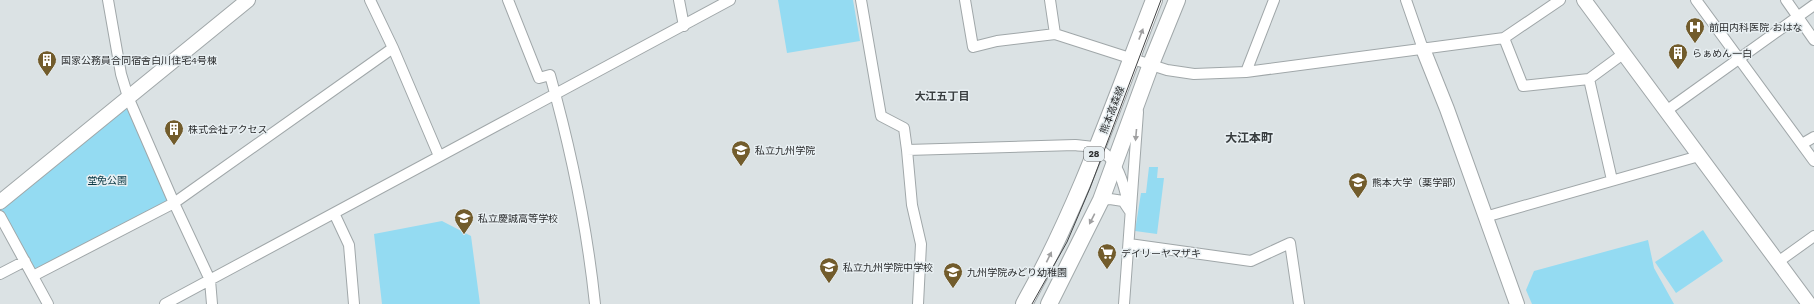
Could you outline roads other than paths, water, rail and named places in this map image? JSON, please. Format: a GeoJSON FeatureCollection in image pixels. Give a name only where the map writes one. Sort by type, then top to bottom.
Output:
{"type":"FeatureCollection","features":[{"type":"Feature","properties":{"kind":"main road","name":"熊本高森線"},"geometry":{"type":"LineString","coordinates":[[1024,304],[1040,276],[1074,204],[1154,0]]}},
{"type":"Feature","properties":{"kind":"main road","name":"熊本高森線"},"geometry":{"type":"LineString","coordinates":[[1049,304],[1101,200],[1151,64],[1177,0]]}},
{"type":"Feature","properties":{"kind":"street"},"geometry":{"type":"LineString","coordinates":[[108,0],[121,74],[128,97],[174,203],[210,280],[212,304]]}},
{"type":"Feature","properties":{"kind":"street"},"geometry":{"type":"LineString","coordinates":[[0,202],[248,0]]}},
{"type":"Feature","properties":{"kind":"street"},"geometry":{"type":"LineString","coordinates":[[370,0],[393,48],[439,156]]}},
{"type":"Feature","properties":{"kind":"street"},"geometry":{"type":"LineString","coordinates":[[508,0],[539,78],[550,75],[556,94],[580,203],[591,264],[595,304]]}},
{"type":"Feature","properties":{"kind":"street"},"geometry":{"type":"LineString","coordinates":[[680,0],[684,26]]}},
{"type":"Feature","properties":{"kind":"street"},"geometry":{"type":"LineString","coordinates":[[165,304],[730,0]]}},
{"type":"Feature","properties":{"kind":"street"},"geometry":{"type":"LineString","coordinates":[[861,0],[881,116],[904,128],[912,206],[921,244],[922,264],[918,304]]}},
{"type":"Feature","properties":{"kind":"street"},"geometry":{"type":"LineString","coordinates":[[965,0],[973,47],[996,42],[1055,34],[1151,64],[1194,74],[1246,72],[1504,38],[1560,0]]}},
{"type":"Feature","properties":{"kind":"street"},"geometry":{"type":"LineString","coordinates":[[1050,0],[1055,34]]}},
{"type":"Feature","properties":{"kind":"street"},"geometry":{"type":"LineString","coordinates":[[1246,72],[1274,0]]}},
{"type":"Feature","properties":{"kind":"street"},"geometry":{"type":"LineString","coordinates":[[1407,0],[1423,49],[1447,109],[1517,304]]}},
{"type":"Feature","properties":{"kind":"street"},"geometry":{"type":"LineString","coordinates":[[1584,0],[1809,304]]}},
{"type":"Feature","properties":{"kind":"street"},"geometry":{"type":"LineString","coordinates":[[1696,0],[1814,161]]}},
{"type":"Feature","properties":{"kind":"street"},"geometry":{"type":"LineString","coordinates":[[1786,0],[1814,40]]}},
{"type":"Feature","properties":{"kind":"street"},"geometry":{"type":"LineString","coordinates":[[1666,111],[1814,5]]}},
{"type":"Feature","properties":{"kind":"street"},"geometry":{"type":"LineString","coordinates":[[1504,38],[1523,86],[1589,79],[1623,54]]}},
{"type":"Feature","properties":{"kind":"street"},"geometry":{"type":"LineString","coordinates":[[33,276],[174,203],[393,48]]}},
{"type":"Feature","properties":{"kind":"street"},"geometry":{"type":"LineString","coordinates":[[1589,79],[1612,180]]}},
{"type":"Feature","properties":{"kind":"street"},"geometry":{"type":"LineString","coordinates":[[1124,304],[1140,96]]}},
{"type":"Feature","properties":{"kind":"street"},"geometry":{"type":"LineString","coordinates":[[1802,144],[1814,137]]}},
{"type":"Feature","properties":{"kind":"street"},"geometry":{"type":"LineString","coordinates":[[907,150],[1075,145],[1096,148],[1109,157],[1115,164],[1126,192],[1130,212]]}},
{"type":"Feature","properties":{"kind":"street"},"geometry":{"type":"LineString","coordinates":[[1485,217],[1699,156]]}},
{"type":"Feature","properties":{"kind":"street"},"geometry":{"type":"LineString","coordinates":[[1101,200],[1110,199],[1123,201],[1130,212]]}},
{"type":"Feature","properties":{"kind":"street"},"geometry":{"type":"LineString","coordinates":[[334,214],[348,245],[354,304]]}},
{"type":"Feature","properties":{"kind":"street"},"geometry":{"type":"LineString","coordinates":[[0,216],[48,304]]}},
{"type":"Feature","properties":{"kind":"street"},"geometry":{"type":"LineString","coordinates":[[1778,262],[1814,236]]}},
{"type":"Feature","properties":{"kind":"street"},"geometry":{"type":"LineString","coordinates":[[1129,244],[1251,261],[1290,243],[1299,304]]}},
{"type":"Feature","properties":{"kind":"street"},"geometry":{"type":"LineString","coordinates":[[0,274],[25,261]]}},
{"type":"Feature","properties":{"kind":"tram line"},"geometry":{"type":"LineString","coordinates":[[1032,304],[1067,242],[1090,188],[1161,0]]}},
{"type":"Feature","properties":{"kind":"place","name":"前田内科医院 おはな"},"geometry":{"type":"Point","coordinates":[1695,44]}},
{"type":"Feature","properties":{"kind":"place","name":"らぁめん一白"},"geometry":{"type":"Point","coordinates":[1678,70]}},
{"type":"Feature","properties":{"kind":"place","name":"国家公務員合同宿舎白川住宅4号棟"},"geometry":{"type":"Point","coordinates":[47,77]}},
{"type":"Feature","properties":{"kind":"place","name":"株式会社アクセス"},"geometry":{"type":"Point","coordinates":[174,146]}},
{"type":"Feature","properties":{"kind":"place","name":"私立九州学院"},"geometry":{"type":"Point","coordinates":[741,167]}},
{"type":"Feature","properties":{"kind":"place","name":"熊本大学（薬学部）"},"geometry":{"type":"Point","coordinates":[1358,199]}},
{"type":"Feature","properties":{"kind":"place","name":"私立慶誠高等学校"},"geometry":{"type":"Point","coordinates":[464,235]}},
{"type":"Feature","properties":{"kind":"place","name":"デイリーヤマザキ"},"geometry":{"type":"Point","coordinates":[1107,270]}},
{"type":"Feature","properties":{"kind":"place","name":"私立九州学院中学校"},"geometry":{"type":"Point","coordinates":[829,284]}},
{"type":"Feature","properties":{"kind":"place","name":"九州学院みどり幼稚園"},"geometry":{"type":"Point","coordinates":[953,289]}},
{"type":"Feature","properties":{"kind":"district","name":"大江五丁目"},"geometry":{"type":"Point","coordinates":[942,96]}},
{"type":"Feature","properties":{"kind":"district","name":"大江本町"},"geometry":{"type":"Point","coordinates":[1249,138]}},
{"type":"Feature","properties":{"kind":"park label","name":"堂免公園"},"geometry":{"type":"Point","coordinates":[107,180]}}]}
